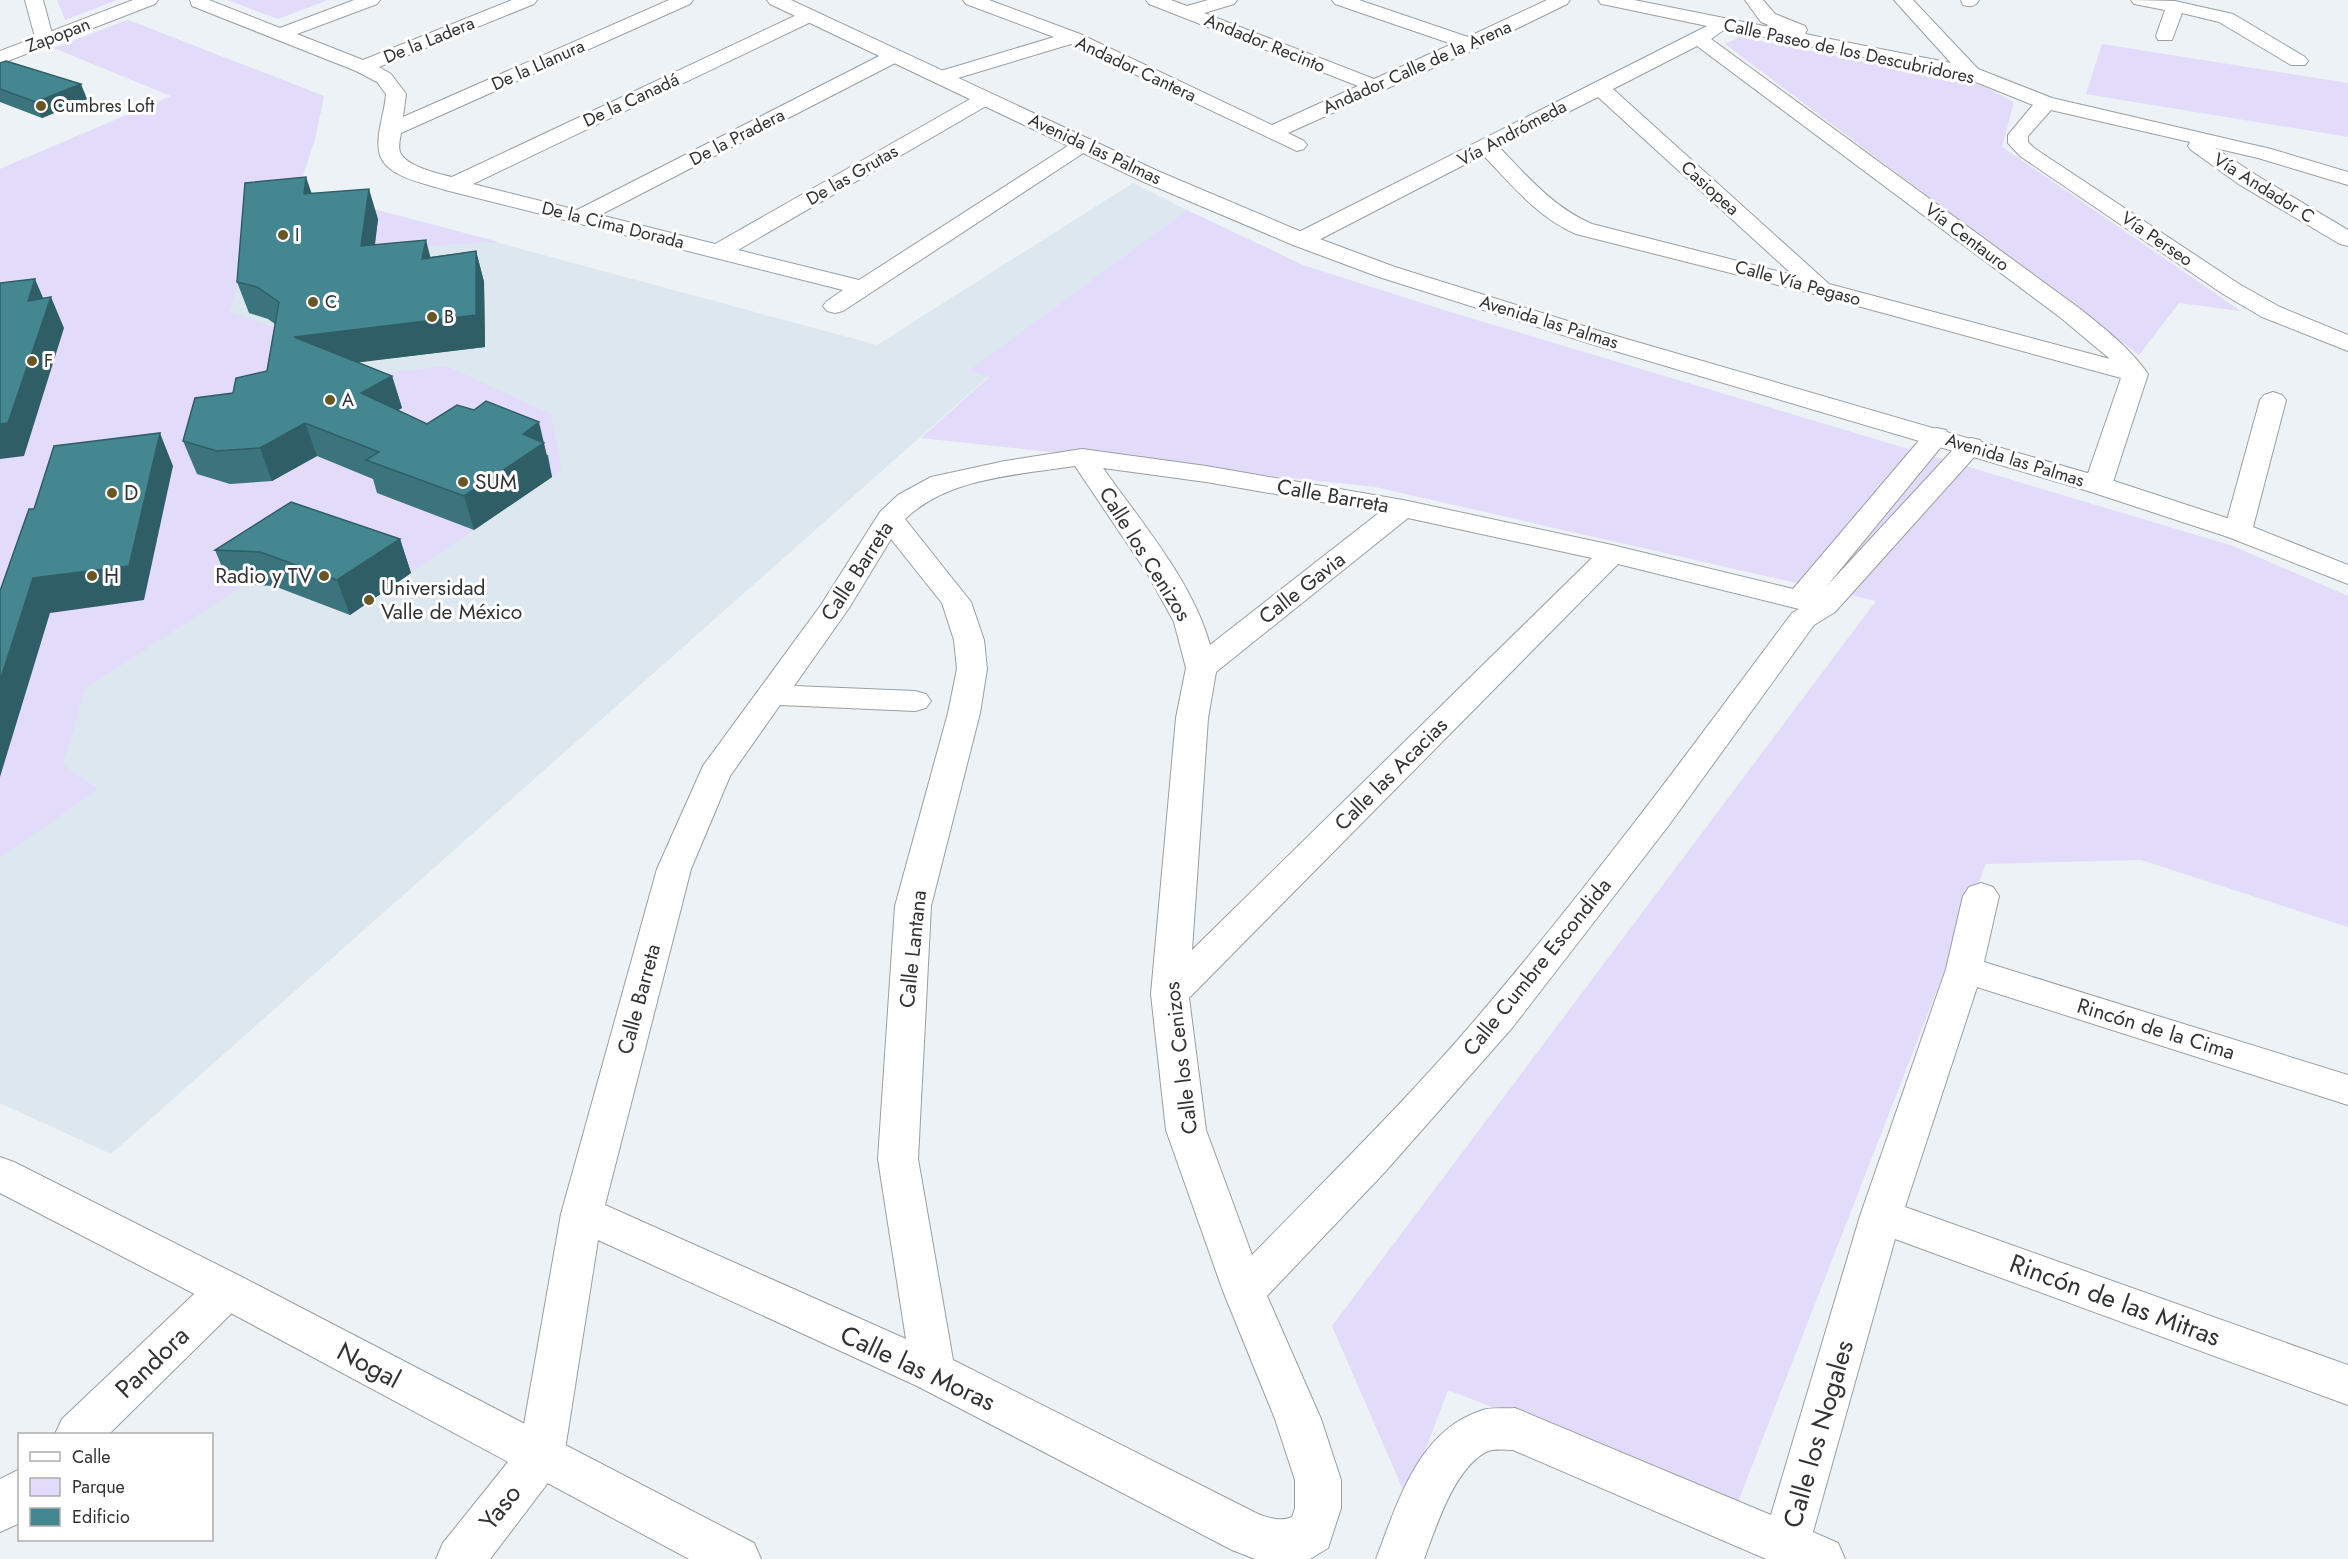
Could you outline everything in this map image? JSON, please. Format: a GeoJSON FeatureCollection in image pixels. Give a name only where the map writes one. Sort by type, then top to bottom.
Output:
{"type":"FeatureCollection","features":[{"type":"Feature","properties":{"kind":"street"},"geometry":{"type":"LineString","coordinates":[[34,0],[45,41]]}},
{"type":"Feature","properties":{"kind":"street","name":"Zapopan"},"geometry":{"type":"LineString","coordinates":[[0,58],[149,0]]}},
{"type":"Feature","properties":{"kind":"street"},"geometry":{"type":"LineString","coordinates":[[280,34],[371,0]]}},
{"type":"Feature","properties":{"kind":"street","name":"De la Ladera"},"geometry":{"type":"LineString","coordinates":[[363,67],[528,0]]}},
{"type":"Feature","properties":{"kind":"street","name":"De la Llanura"},"geometry":{"type":"LineString","coordinates":[[393,129],[684,0]]}},
{"type":"Feature","properties":{"kind":"street","name":"Andador Cantera"},"geometry":{"type":"LineString","coordinates":[[972,0],[1073,38],[1297,145]]}},
{"type":"Feature","properties":{"kind":"street","name":"Andador Recinto"},"geometry":{"type":"LineString","coordinates":[[1155,0],[1374,94]]}},
{"type":"Feature","properties":{"kind":"street"},"geometry":{"type":"LineString","coordinates":[[1186,12],[1228,0]]}},
{"type":"Feature","properties":{"kind":"street"},"geometry":{"type":"LineString","coordinates":[[1341,0],[1470,44]]}},
{"type":"Feature","properties":{"kind":"street","name":"Andador Calle de la Arena"},"geometry":{"type":"LineString","coordinates":[[1271,133],[1374,94],[1438,58],[1561,0]]}},
{"type":"Feature","properties":{"kind":"street","name":"Calle Paseo de los Descubridores"},"geometry":{"type":"LineString","coordinates":[[1607,0],[1971,73],[2046,103],[2264,153],[2348,179]]}},
{"type":"Feature","properties":{"kind":"street"},"geometry":{"type":"LineString","coordinates":[[1754,0],[1768,18],[1788,28],[1956,59]]}},
{"type":"Feature","properties":{"kind":"street"},"geometry":{"type":"LineString","coordinates":[[1903,0],[1971,73]]}},
{"type":"Feature","properties":{"kind":"street"},"geometry":{"type":"LineString","coordinates":[[2140,0],[2226,18],[2298,61]]}},
{"type":"Feature","properties":{"kind":"street","name":"De la Cima Dorada"},"geometry":{"type":"LineString","coordinates":[[198,2],[363,67],[384,78],[396,94],[389,149],[391,160],[399,166],[453,184],[580,218],[859,287]]}},
{"type":"Feature","properties":{"kind":"street","name":"Avenida las Palmas"},"geometry":{"type":"LineString","coordinates":[[799,6],[894,56],[1152,177],[1301,240],[1387,272],[1597,338],[2098,485],[2238,531],[2348,575]]}},
{"type":"Feature","properties":{"kind":"street","name":"De la Canadá"},"geometry":{"type":"LineString","coordinates":[[453,184],[799,6]]}},
{"type":"Feature","properties":{"kind":"street"},"geometry":{"type":"LineString","coordinates":[[2165,36],[2175,6]]}},
{"type":"Feature","properties":{"kind":"street","name":"Vía Andrómeda"},"geometry":{"type":"LineString","coordinates":[[1301,240],[1724,24]]}},
{"type":"Feature","properties":{"kind":"street"},"geometry":{"type":"LineString","coordinates":[[1510,26],[1536,33]]}},
{"type":"Feature","properties":{"kind":"street"},"geometry":{"type":"LineString","coordinates":[[941,77],[1073,38]]}},
{"type":"Feature","properties":{"kind":"street","name":"Vía Centauro"},"geometry":{"type":"LineString","coordinates":[[1698,38],[2070,313],[2115,350],[2127,362],[2134,374]]}},
{"type":"Feature","properties":{"kind":"street","name":"De la Pradera"},"geometry":{"type":"LineString","coordinates":[[580,218],[894,56]]}},
{"type":"Feature","properties":{"kind":"street"},"geometry":{"type":"LineString","coordinates":[[1438,58],[1465,67]]}},
{"type":"Feature","properties":{"kind":"street","name":"Casiopea"},"geometry":{"type":"LineString","coordinates":[[1599,87],[1822,289]]}},
{"type":"Feature","properties":{"kind":"street","name":"De las Grutas"},"geometry":{"type":"LineString","coordinates":[[719,251],[986,98]]}},
{"type":"Feature","properties":{"kind":"street","name":"Vía Perseo"},"geometry":{"type":"LineString","coordinates":[[2046,103],[2018,135],[2018,142],[2027,152],[2231,289],[2271,312],[2348,344]]}},
{"type":"Feature","properties":{"kind":"street","name":"Vía Andador C"},"geometry":{"type":"LineString","coordinates":[[2182,134],[2248,180],[2348,239]]}},
{"type":"Feature","properties":{"kind":"street"},"geometry":{"type":"LineString","coordinates":[[835,306],[859,287],[1084,144]]}},
{"type":"Feature","properties":{"kind":"street","name":"Calle Vía Pegaso"},"geometry":{"type":"LineString","coordinates":[[1487,147],[1548,208],[1573,225],[1822,289],[2134,374]]}},
{"type":"Feature","properties":{"kind":"street","name":"Calle Paseo de los Descubridores"},"geometry":{"type":"LineString","coordinates":[[2264,153],[2348,164]]}},
{"type":"Feature","properties":{"kind":"street"},"geometry":{"type":"LineString","coordinates":[[2098,485],[2134,374]]}},
{"type":"Feature","properties":{"kind":"street"},"geometry":{"type":"LineString","coordinates":[[2238,531],[2273,400]]}},
{"type":"Feature","properties":{"kind":"street","name":"Calle Cumbre Escondida"},"geometry":{"type":"LineString","coordinates":[[1244,1291],[1370,1161],[1499,1018],[1657,818],[1937,436]]}},
{"type":"Feature","properties":{"kind":"street","name":"Calle Cumbre Escondida"},"geometry":{"type":"LineString","coordinates":[[1809,608],[1971,446]]}},
{"type":"Feature","properties":{"kind":"street","name":"Calle Barreta"},"geometry":{"type":"LineString","coordinates":[[541,1456],[582,1214],[674,868],[715,774],[834,608],[890,518],[908,501],[941,483],[1005,469],[1082,457],[1206,474],[1403,508],[1612,554],[1809,608]]}},
{"type":"Feature","properties":{"kind":"street","name":"Calle los Cenizos"},"geometry":{"type":"LineString","coordinates":[[1082,457],[1162,573],[1189,622],[1201,668],[1192,718],[1170,994],[1186,1130],[1244,1291],[1298,1419],[1318,1480],[1318,1509],[1311,1532],[1295,1542],[1275,1543],[1249,1534]]}},
{"type":"Feature","properties":{"kind":"street","name":"Calle Gavia"},"geometry":{"type":"LineString","coordinates":[[1201,668],[1403,508]]}},
{"type":"Feature","properties":{"kind":"street","name":"Calle Lantana"},"geometry":{"type":"LineString","coordinates":[[890,518],[956,602],[969,640],[972,669],[964,713],[913,906],[899,1148],[900,1171],[933,1372]]}},
{"type":"Feature","properties":{"kind":"street","name":"Calle las Acacias"},"geometry":{"type":"LineString","coordinates":[[1170,994],[1612,554]]}},
{"type":"Feature","properties":{"kind":"street"},"geometry":{"type":"LineString","coordinates":[[771,695],[915,701]]}},
{"type":"Feature","properties":{"kind":"street","name":"Calle los Nogales"},"geometry":{"type":"LineString","coordinates":[[1400,1559],[1434,1480],[1457,1444],[1483,1431],[1515,1429],[1803,1552],[1881,1216],[1964,969],[1982,896]]}},
{"type":"Feature","properties":{"kind":"street","name":"Rincón de la Cima"},"geometry":{"type":"LineString","coordinates":[[1964,969],[2348,1090]]}},
{"type":"Feature","properties":{"kind":"street","name":"Nogal"},"geometry":{"type":"LineString","coordinates":[[0,1174],[226,1290],[737,1559]]}},
{"type":"Feature","properties":{"kind":"street","name":"Calle las Moras"},"geometry":{"type":"LineString","coordinates":[[582,1214],[933,1372],[1249,1534]]}},
{"type":"Feature","properties":{"kind":"street","name":"Rincón de las Mitras"},"geometry":{"type":"LineString","coordinates":[[1881,1216],[2348,1385]]}},
{"type":"Feature","properties":{"kind":"street","name":"Pandora"},"geometry":{"type":"LineString","coordinates":[[79,1433],[226,1290]]}},
{"type":"Feature","properties":{"kind":"street","name":"Yaso"},"geometry":{"type":"LineString","coordinates":[[460,1559],[541,1456]]}},
{"type":"Feature","properties":{"kind":"street"},"geometry":{"type":"LineString","coordinates":[[0,1510],[18,1493]]}},
{"type":"Feature","properties":{"kind":"shaded area","name":"Universidad Valle de México"},"geometry":{"type":"Polygon","coordinates":[[[128,20],[324,96],[315,139],[299,189],[877,345],[1133,183],[1187,210],[971,370],[989,376],[111,1154],[0,1103],[0,169],[171,96],[54,48],[128,20]]]}},
{"type":"Feature","properties":{"kind":"green space"},"geometry":{"type":"Polygon","coordinates":[[[57,0],[117,0],[65,20],[57,0]]]}},
{"type":"Feature","properties":{"kind":"green space"},"geometry":{"type":"Polygon","coordinates":[[[227,0],[328,0],[278,19],[227,0]]]}},
{"type":"Feature","properties":{"kind":"green space"},"geometry":{"type":"Polygon","coordinates":[[[128,20],[324,96],[315,139],[298,189],[499,242],[374,248],[377,219],[255,212],[230,312],[290,333],[371,375],[446,366],[551,414],[562,470],[350,615],[274,586],[244,585],[85,689],[63,764],[98,789],[0,858],[0,169],[171,96],[54,48],[128,20]]]}},
{"type":"Feature","properties":{"kind":"green space"},"geometry":{"type":"Polygon","coordinates":[[[1740,37],[1979,84],[2014,102],[2002,147],[2241,311],[2179,303],[2139,355],[1725,44],[1740,37]]]}},
{"type":"Feature","properties":{"kind":"green space"},"geometry":{"type":"Polygon","coordinates":[[[2102,44],[2348,83],[2348,137],[2086,94],[2102,44]]]}},
{"type":"Feature","properties":{"kind":"green space"},"geometry":{"type":"Polygon","coordinates":[[[1187,210],[1303,265],[1447,311],[2233,546],[2348,596],[2348,927],[2141,860],[1986,864],[1738,1502],[1448,1390],[1407,1499],[1332,1326],[1876,601],[1375,487],[921,438],[989,377],[970,370],[1187,210]]]}},
{"type":"Feature","properties":{"kind":"building"},"geometry":{"type":"Polygon","coordinates":[[[6,61],[81,84],[36,102],[0,89],[0,63],[6,61]]]}},
{"type":"Feature","properties":{"kind":"building"},"geometry":{"type":"Polygon","coordinates":[[[306,177],[304,194],[369,189],[361,246],[426,240],[422,259],[476,251],[476,315],[294,337],[392,376],[361,393],[427,424],[457,405],[474,410],[486,401],[539,422],[523,434],[544,443],[464,496],[366,460],[379,452],[305,423],[260,448],[217,451],[183,441],[195,398],[233,393],[236,378],[267,371],[279,302],[257,287],[237,282],[245,183],[306,177]]]}},
{"type":"Feature","properties":{"kind":"building"},"geometry":{"type":"Polygon","coordinates":[[[35,279],[28,301],[51,297],[8,423],[0,424],[0,283],[35,279]]]}},
{"type":"Feature","properties":{"kind":"building"},"geometry":{"type":"Polygon","coordinates":[[[160,433],[129,566],[33,578],[0,681],[0,591],[29,509],[34,509],[54,446],[160,433]]]}},
{"type":"Feature","properties":{"kind":"building"},"geometry":{"type":"Polygon","coordinates":[[[291,502],[400,539],[337,580],[260,552],[215,550],[291,502]]]}},
{"type":"Feature","properties":{"kind":"place","name":"Cumbres Loft"},"geometry":{"type":"Point","coordinates":[41,106]}},
{"type":"Feature","properties":{"kind":"place","name":"I"},"geometry":{"type":"Point","coordinates":[283,235]}},
{"type":"Feature","properties":{"kind":"place","name":"C"},"geometry":{"type":"Point","coordinates":[313,302]}},
{"type":"Feature","properties":{"kind":"place","name":"B"},"geometry":{"type":"Point","coordinates":[432,317]}},
{"type":"Feature","properties":{"kind":"place","name":"F"},"geometry":{"type":"Point","coordinates":[32,361]}},
{"type":"Feature","properties":{"kind":"place","name":"A"},"geometry":{"type":"Point","coordinates":[330,400]}},
{"type":"Feature","properties":{"kind":"place","name":"SUM"},"geometry":{"type":"Point","coordinates":[463,482]}},
{"type":"Feature","properties":{"kind":"place","name":"D"},"geometry":{"type":"Point","coordinates":[112,493]}},
{"type":"Feature","properties":{"kind":"place","name":"H"},"geometry":{"type":"Point","coordinates":[92,576]}},
{"type":"Feature","properties":{"kind":"place","name":"Radio y TV"},"geometry":{"type":"Point","coordinates":[324,576]}},
{"type":"Feature","properties":{"kind":"place","name":"Universidad Valle de México"},"geometry":{"type":"Point","coordinates":[369,600]}}]}
